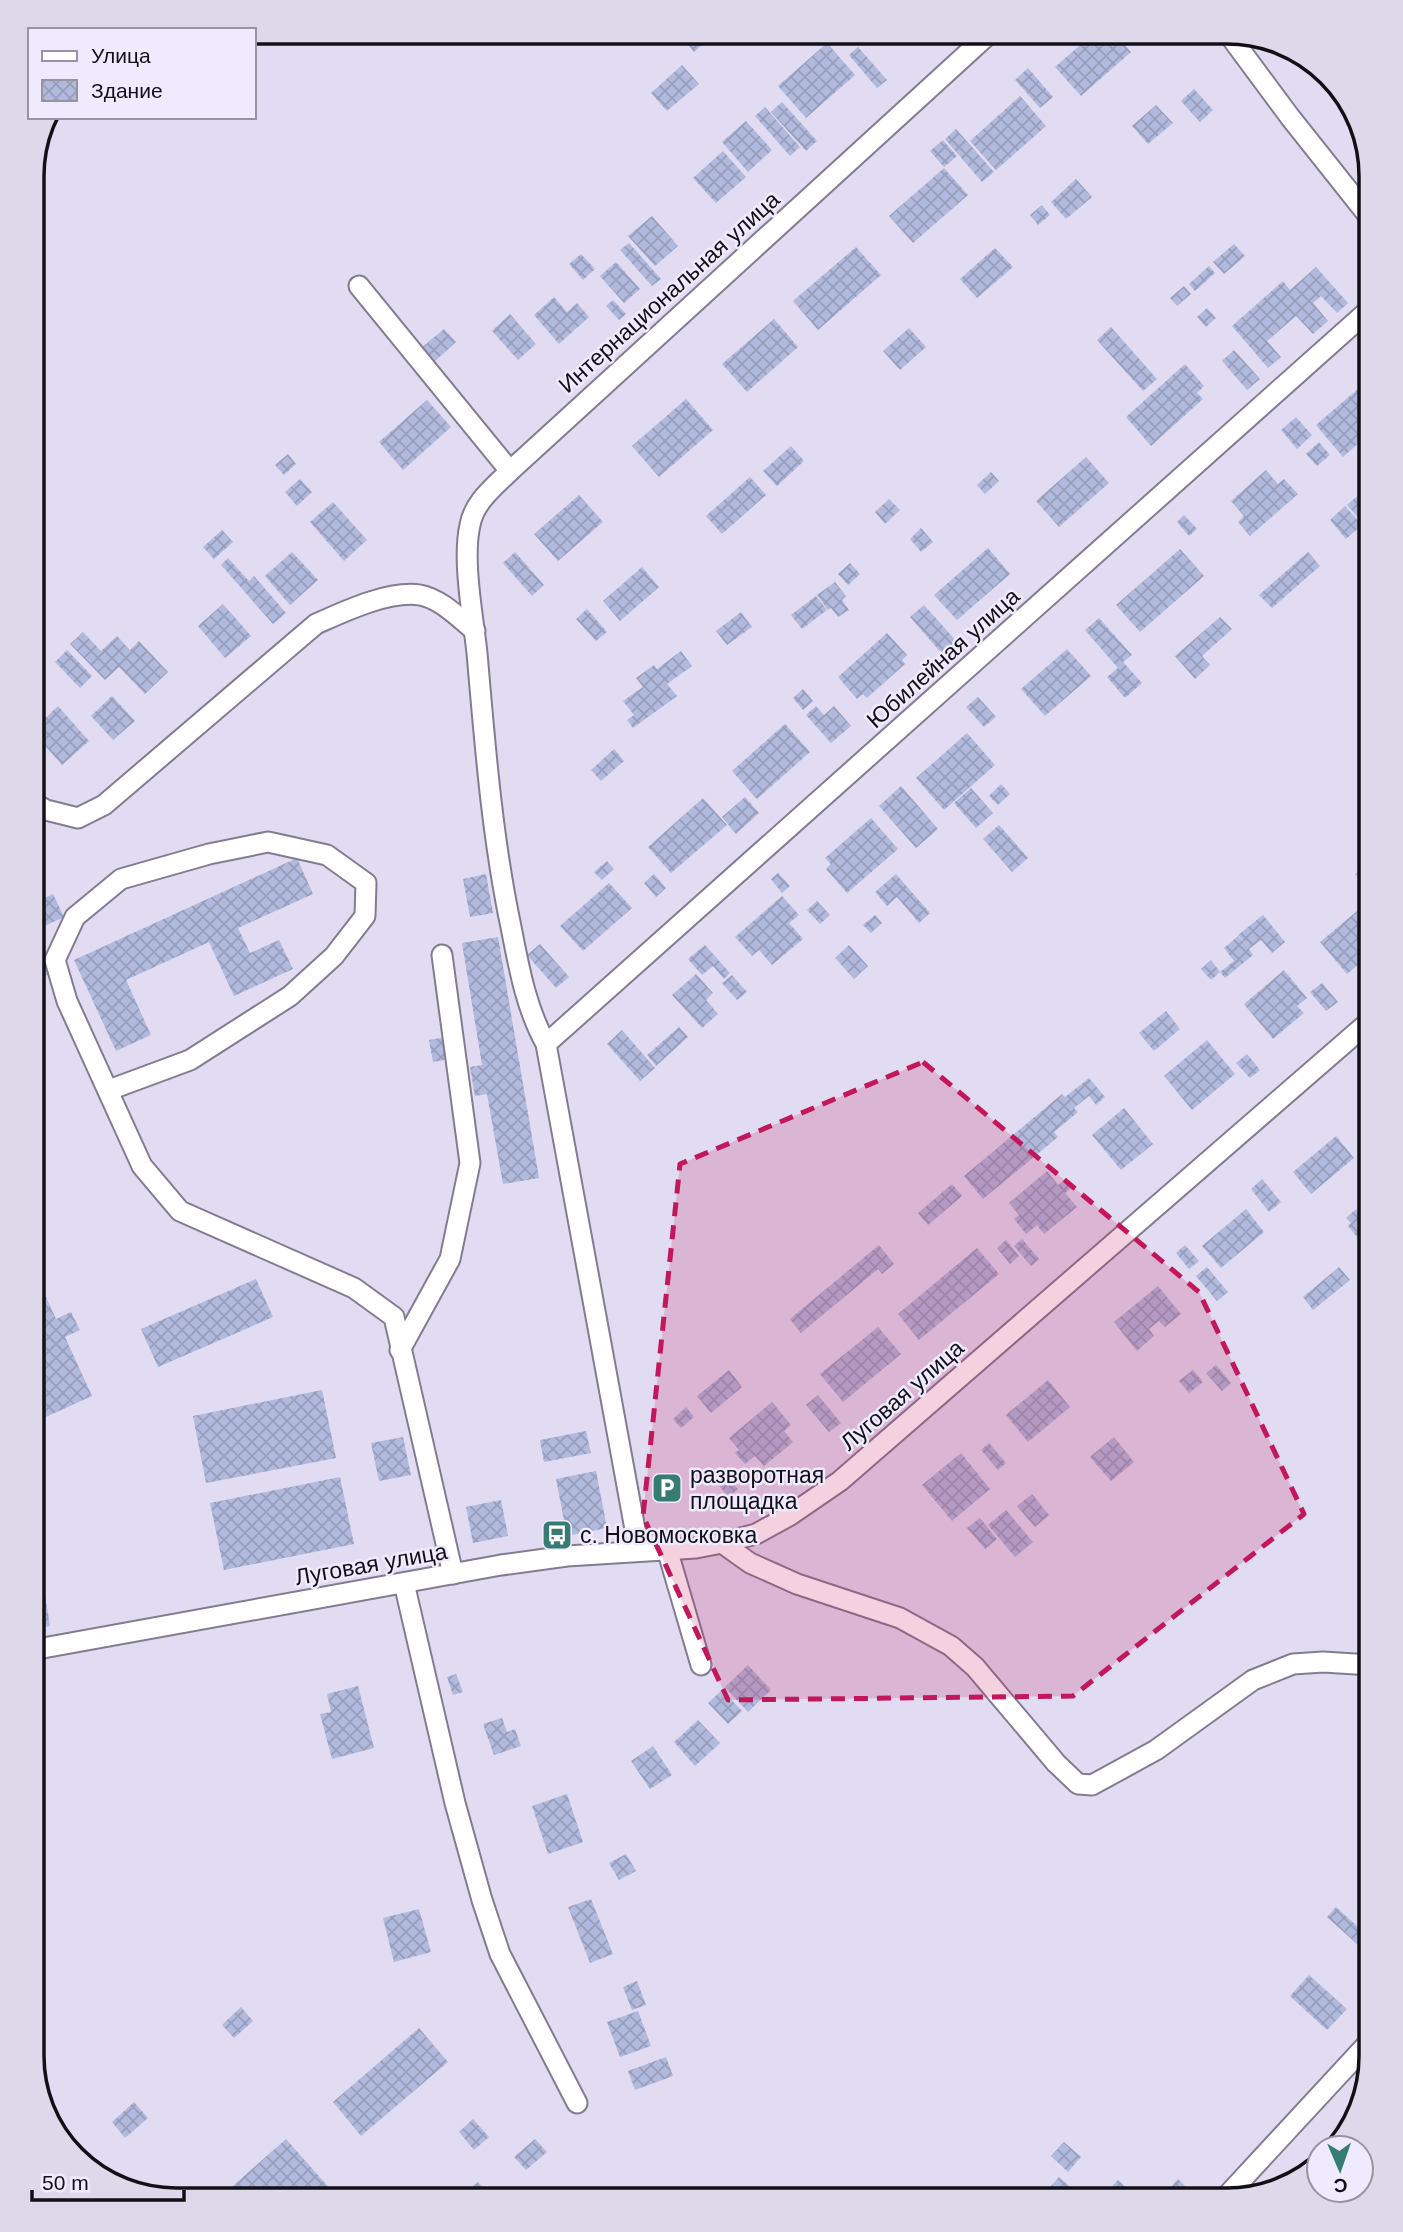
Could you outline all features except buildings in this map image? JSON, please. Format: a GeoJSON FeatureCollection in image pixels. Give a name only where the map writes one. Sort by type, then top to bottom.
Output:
{"type":"FeatureCollection","features":[{"type":"Feature","properties":{"kind":"street","name":"Интернациональная улица"},"geometry":{"type":"LineString","coordinates":[[639,1551],[546,1044],[533,1020],[527,998],[500,875],[468,557],[469,527],[474,509],[510,471],[978,44]]}},
{"type":"Feature","properties":{"kind":"street"},"geometry":{"type":"LineString","coordinates":[[1236,44],[1359,204]]}},
{"type":"Feature","properties":{"kind":"street"},"geometry":{"type":"LineString","coordinates":[[359,286],[510,471]]}},
{"type":"Feature","properties":{"kind":"street","name":"Юбилейная улица"},"geometry":{"type":"LineString","coordinates":[[546,1044],[1359,319]]}},
{"type":"Feature","properties":{"kind":"street"},"geometry":{"type":"LineString","coordinates":[[44,809],[78,818],[104,805],[316,624],[353,608],[394,597],[420,595],[447,608],[475,631]]}},
{"type":"Feature","properties":{"kind":"street"},"geometry":{"type":"LineString","coordinates":[[109,1090],[190,1060],[290,996],[334,956],[365,916],[366,883],[327,855],[268,842],[209,854],[121,879],[75,917],[55,960],[68,1001],[142,1166],[180,1212],[354,1288],[394,1317],[453,1574]]}},
{"type":"Feature","properties":{"kind":"street"},"geometry":{"type":"LineString","coordinates":[[400,1350],[450,1259],[470,1163],[442,955]]}},
{"type":"Feature","properties":{"kind":"street","name":"Луговая улица"},"geometry":{"type":"LineString","coordinates":[[44,1647],[453,1574],[566,1556],[696,1548],[756,1534],[789,1516],[840,1481],[1359,1030]]}},
{"type":"Feature","properties":{"kind":"street"},"geometry":{"type":"LineString","coordinates":[[722,1543],[750,1563],[797,1584],[900,1618],[951,1646],[975,1667],[1056,1763],[1078,1783],[1092,1785],[1156,1750],[1253,1680],[1293,1664],[1323,1662],[1359,1664]]}},
{"type":"Feature","properties":{"kind":"street"},"geometry":{"type":"LineString","coordinates":[[667,1549],[701,1665]]}},
{"type":"Feature","properties":{"kind":"street"},"geometry":{"type":"LineString","coordinates":[[404,1583],[454,1803],[482,1900],[500,1954],[577,2102]]}},
{"type":"Feature","properties":{"kind":"street"},"geometry":{"type":"LineString","coordinates":[[1234,2188],[1359,2053]]}},
{"type":"Feature","properties":{"kind":"highlighted area"},"geometry":{"type":"Polygon","coordinates":[[[923,1062],[1199,1292],[1304,1514],[1073,1696],[728,1700],[643,1516],[680,1164],[923,1062]]]}},
{"type":"Feature","properties":{"kind":"place","name":"разворотная площадка"},"geometry":{"type":"Point","coordinates":[667,1488]}},
{"type":"Feature","properties":{"kind":"place","name":"с. Новомосковка"},"geometry":{"type":"Point","coordinates":[557,1535]}}]}
